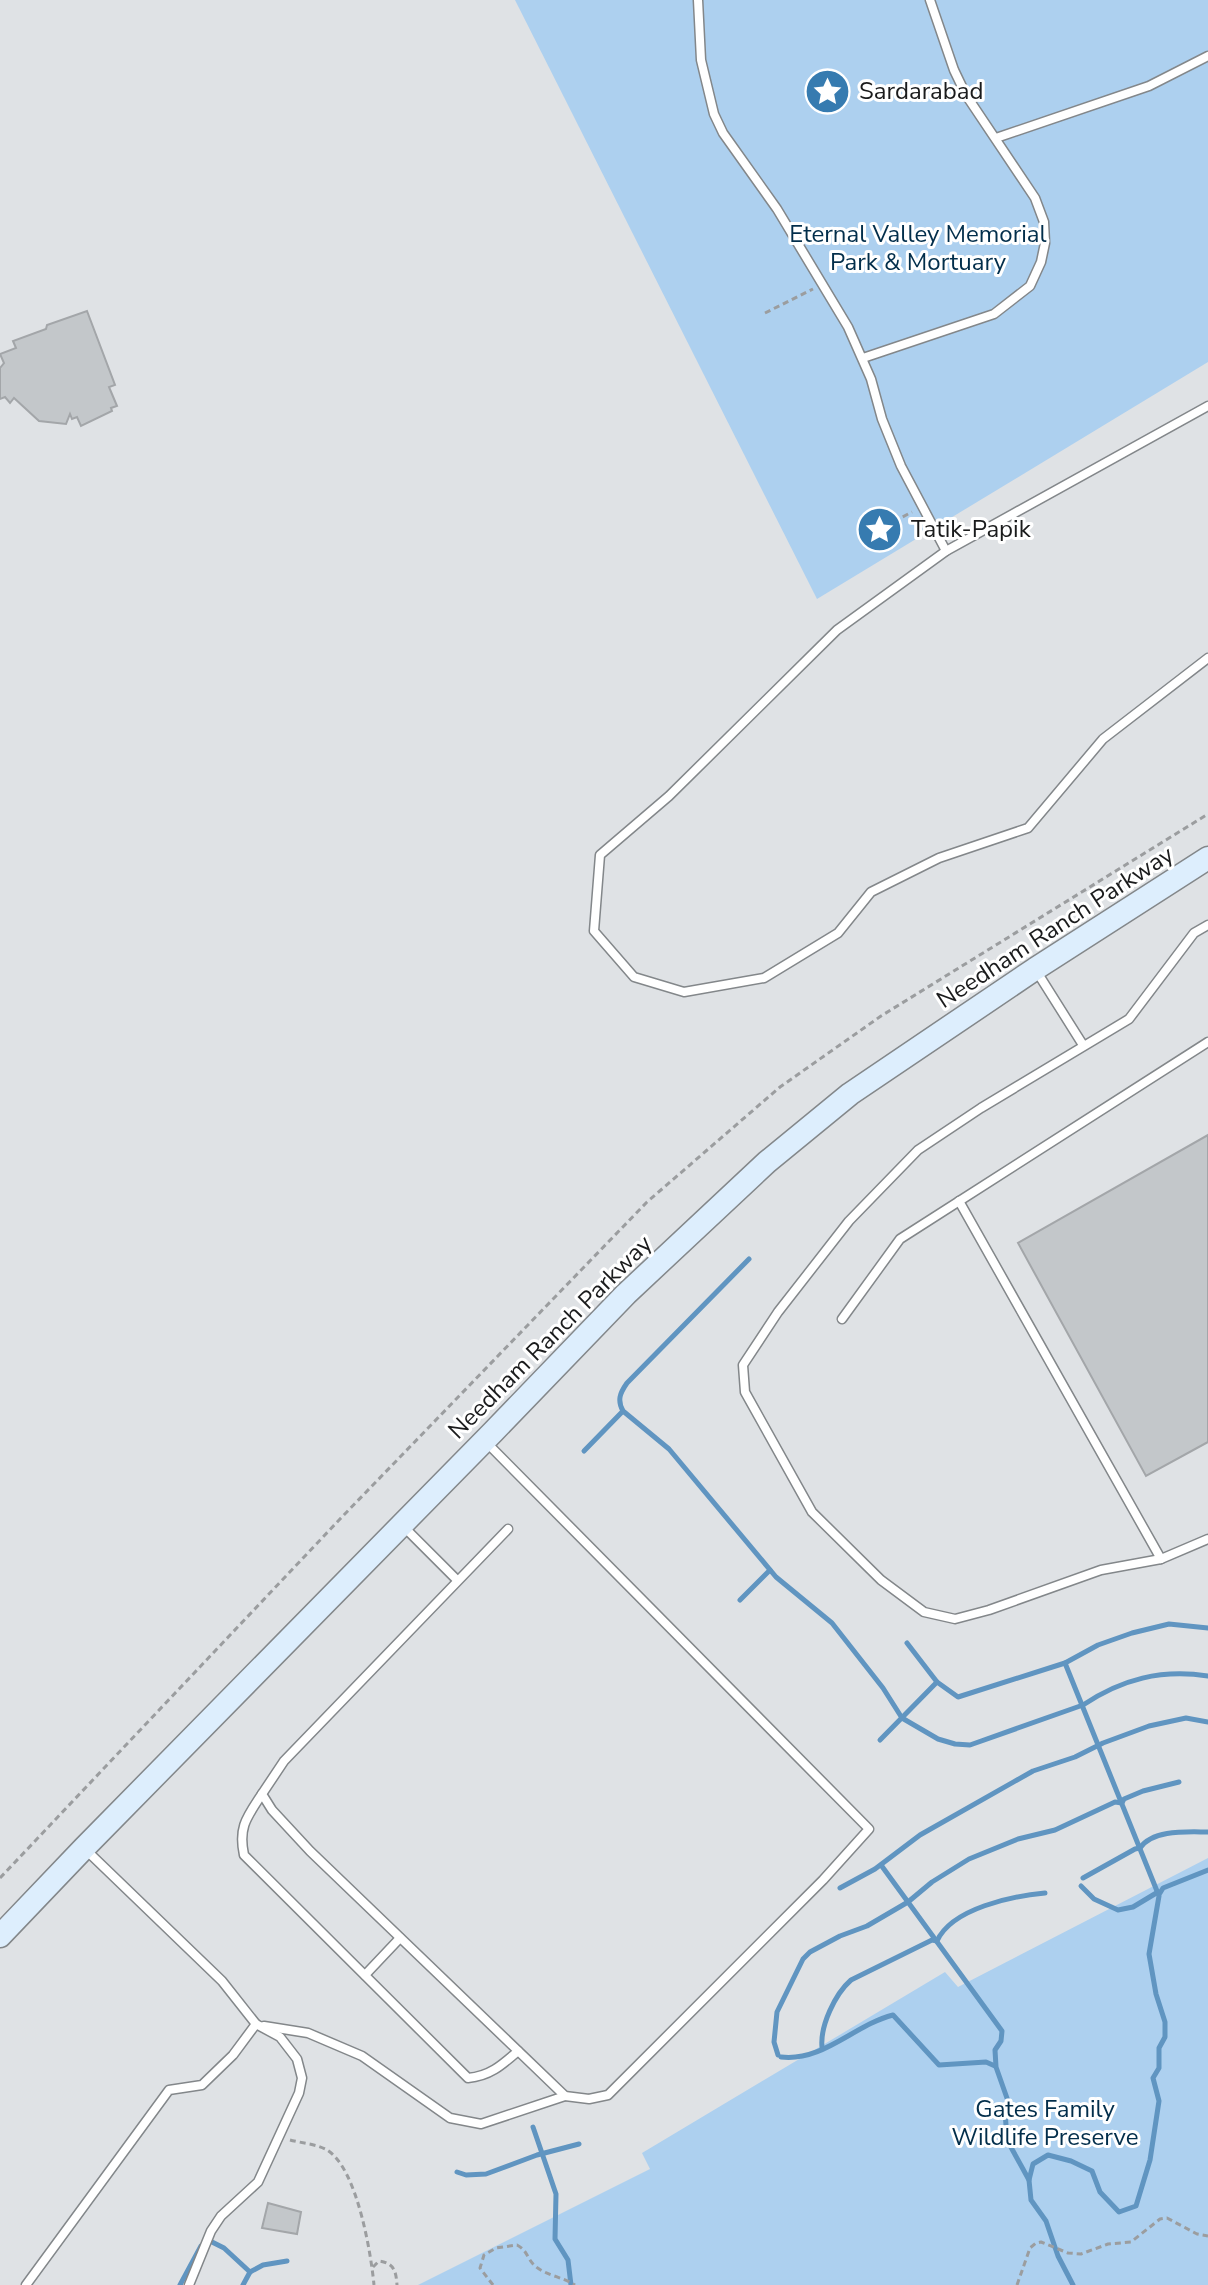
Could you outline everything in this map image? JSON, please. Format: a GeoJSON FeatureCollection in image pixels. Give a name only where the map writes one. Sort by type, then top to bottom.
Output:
{"type":"FeatureCollection","features":[{"type":"Feature","properties":{"kind":"street","name":"Needham Ranch Parkway"},"geometry":{"type":"LineString","coordinates":[[0,1936],[626,1294],[767,1162],[850,1094],[1035,969],[1208,858]]}},
{"type":"Feature","properties":{"kind":"lane"},"geometry":{"type":"LineString","coordinates":[[698,0],[701,60],[714,114],[723,133],[777,209],[823,284],[863,358],[896,454],[946,551]]}},
{"type":"Feature","properties":{"kind":"lane"},"geometry":{"type":"LineString","coordinates":[[863,358],[994,314],[1030,286],[1041,262],[1045,243],[1044,222],[1024,179],[960,82],[930,0]]}},
{"type":"Feature","properties":{"kind":"lane"},"geometry":{"type":"LineString","coordinates":[[996,138],[1149,86],[1208,56]]}},
{"type":"Feature","properties":{"kind":"lane"},"geometry":{"type":"LineString","coordinates":[[1208,406],[946,551],[837,630],[669,796],[600,855],[594,931],[634,977],[684,992],[764,978],[838,933],[871,892],[939,858],[1028,828],[1103,739],[1208,658]]}},
{"type":"Feature","properties":{"kind":"lane"},"geometry":{"type":"LineString","coordinates":[[1208,925],[1194,933],[1129,1019],[981,1108],[918,1150],[849,1221],[778,1312],[743,1365],[745,1392],[812,1512],[881,1580],[924,1612],[955,1619],[1101,1570],[1161,1559],[1208,1539]]}},
{"type":"Feature","properties":{"kind":"lane"},"geometry":{"type":"LineString","coordinates":[[1035,969],[1083,1045]]}},
{"type":"Feature","properties":{"kind":"lane"},"geometry":{"type":"LineString","coordinates":[[842,1319],[900,1239],[1208,1042]]}},
{"type":"Feature","properties":{"kind":"lane"},"geometry":{"type":"LineString","coordinates":[[959,1201],[1161,1559]]}},
{"type":"Feature","properties":{"kind":"lane"},"geometry":{"type":"LineString","coordinates":[[256,2024],[308,2033],[362,2056],[450,2118],[481,2124],[565,2096],[589,2099],[608,2095],[812,1891],[869,1829],[485,1441]]}},
{"type":"Feature","properties":{"kind":"lane"},"geometry":{"type":"LineString","coordinates":[[401,1524],[457,1580]]}},
{"type":"Feature","properties":{"kind":"lane"},"geometry":{"type":"LineString","coordinates":[[508,1529],[284,1761],[245,1821],[240,1838],[244,1855],[468,2078],[481,2077],[496,2070],[518,2051]]}},
{"type":"Feature","properties":{"kind":"lane"},"geometry":{"type":"LineString","coordinates":[[262,1794],[272,1810],[310,1851],[565,2096]]}},
{"type":"Feature","properties":{"kind":"lane"},"geometry":{"type":"LineString","coordinates":[[84,1848],[222,1981],[256,2024],[280,2037],[297,2059],[302,2078],[299,2093],[258,2182],[221,2216],[211,2231],[189,2285]]}},
{"type":"Feature","properties":{"kind":"lane"},"geometry":{"type":"LineString","coordinates":[[365,1975],[400,1938]]}},
{"type":"Feature","properties":{"kind":"lane"},"geometry":{"type":"LineString","coordinates":[[26,2285],[169,2090],[202,2085],[233,2055],[256,2024]]}},
{"type":"Feature","properties":{"kind":"path"},"geometry":{"type":"LineString","coordinates":[[765,313],[823,284]]}},
{"type":"Feature","properties":{"kind":"path"},"geometry":{"type":"LineString","coordinates":[[885,526],[922,506]]}},
{"type":"Feature","properties":{"kind":"path"},"geometry":{"type":"LineString","coordinates":[[0,1878],[340,1519],[647,1202],[780,1087],[881,1016],[1208,814]]}},
{"type":"Feature","properties":{"kind":"path"},"geometry":{"type":"LineString","coordinates":[[279,2137],[327,2150],[344,2171],[364,2221],[374,2285]]}},
{"type":"Feature","properties":{"kind":"path"},"geometry":{"type":"LineString","coordinates":[[1017,2285],[1030,2248],[1036,2243],[1081,2254],[1108,2244],[1131,2242],[1160,2219],[1167,2218],[1197,2234],[1208,2236]]}},
{"type":"Feature","properties":{"kind":"path"},"geometry":{"type":"LineString","coordinates":[[493,2285],[480,2268],[484,2255],[488,2250],[517,2245],[526,2251],[535,2266],[575,2285]]}},
{"type":"Feature","properties":{"kind":"path"},"geometry":{"type":"LineString","coordinates":[[373,2267],[382,2260],[391,2265],[396,2273],[397,2285]]}},
{"type":"Feature","properties":{"kind":"green space","name":"Eternal Valley Memorial Park & Mortuary"},"geometry":{"type":"Polygon","coordinates":[[[515,0],[1208,0],[1208,362],[817,599],[515,0]]]}},
{"type":"Feature","properties":{"kind":"green space","name":"Gates Family Wildlife Preserve"},"geometry":{"type":"Polygon","coordinates":[[[1208,1858],[1208,2285],[418,2285],[650,2169],[642,2153],[945,1972],[958,1987],[1208,1858]]]}},
{"type":"Feature","properties":{"kind":"building"},"geometry":{"type":"Polygon","coordinates":[[[87,311],[115,385],[109,387],[117,406],[81,426],[77,417],[72,419],[70,414],[66,424],[39,421],[14,398],[10,403],[5,397],[0,399],[0,368],[4,363],[0,354],[16,348],[13,341],[87,311]]]}},
{"type":"Feature","properties":{"kind":"building"},"geometry":{"type":"Polygon","coordinates":[[[1208,1135],[1208,1442],[1146,1476],[1018,1243],[1208,1135]]]}},
{"type":"Feature","properties":{"kind":"building"},"geometry":{"type":"Polygon","coordinates":[[[268,2203],[301,2212],[297,2234],[262,2228],[268,2203]]]}},
{"type":"Feature","properties":{"kind":"waterway"},"geometry":{"type":"LineString","coordinates":[[749,1259],[627,1383],[620,1397],[621,1407],[669,1449],[776,1577],[832,1623],[883,1688],[902,1718],[938,1739],[970,1745],[1083,1705],[1112,1689],[1142,1678],[1174,1674],[1208,1676]]}},
{"type":"Feature","properties":{"kind":"waterway"},"geometry":{"type":"LineString","coordinates":[[584,1451],[623,1411]]}},
{"type":"Feature","properties":{"kind":"waterway"},"geometry":{"type":"LineString","coordinates":[[740,1600],[770,1570]]}},
{"type":"Feature","properties":{"kind":"waterway"},"geometry":{"type":"LineString","coordinates":[[907,1643],[937,1682],[958,1697],[1065,1663],[1098,1645],[1132,1633],[1169,1624],[1208,1628]]}},
{"type":"Feature","properties":{"kind":"waterway"},"geometry":{"type":"LineString","coordinates":[[1029,2180],[1033,2164],[1048,2155],[1092,2171],[1100,2192],[1119,2212],[1136,2206],[1150,2160],[1159,2101],[1153,2078],[1159,2068],[1159,2048],[1165,2037],[1165,2022],[1149,1954],[1159,1896],[1065,1663]]}},
{"type":"Feature","properties":{"kind":"waterway"},"geometry":{"type":"LineString","coordinates":[[880,1740],[937,1682]]}},
{"type":"Feature","properties":{"kind":"waterway"},"geometry":{"type":"LineString","coordinates":[[840,1888],[875,1869],[920,1835],[1033,1771],[1149,1726],[1186,1718],[1208,1722]]}},
{"type":"Feature","properties":{"kind":"waterway"},"geometry":{"type":"LineString","coordinates":[[778,2055],[774,2042],[777,2012],[803,1959],[810,1952],[867,1926],[908,1902],[932,1882],[969,1859],[1018,1839],[1055,1830],[1115,1802],[1122,1803],[1124,1799],[1143,1791],[1179,1782]]}},
{"type":"Feature","properties":{"kind":"waterway"},"geometry":{"type":"LineString","coordinates":[[1083,1878],[1140,1848],[1153,1837],[1208,1832]]}},
{"type":"Feature","properties":{"kind":"waterway"},"geometry":{"type":"LineString","coordinates":[[881,1865],[1002,2031],[1001,2041],[995,2050],[996,2067],[1008,2101],[1005,2111],[1007,2140],[1029,2180],[1031,2200],[1046,2221],[1058,2256],[1073,2285]]}},
{"type":"Feature","properties":{"kind":"waterway"},"geometry":{"type":"LineString","coordinates":[[1160,1893],[1163,1888],[1208,1870]]}},
{"type":"Feature","properties":{"kind":"waterway"},"geometry":{"type":"LineString","coordinates":[[1081,1886],[1094,1899],[1118,1910],[1133,1907],[1158,1892]]}},
{"type":"Feature","properties":{"kind":"waterway"},"geometry":{"type":"LineString","coordinates":[[822,2047],[823,2030],[830,2011],[839,1993],[851,1980],[932,1940],[937,1941],[956,1920],[969,1912],[1001,1901],[1045,1893]]}},
{"type":"Feature","properties":{"kind":"waterway"},"geometry":{"type":"LineString","coordinates":[[781,2057],[796,2057],[825,2049],[865,2026],[893,2015],[939,2065],[986,2062],[995,2066]]}},
{"type":"Feature","properties":{"kind":"waterway"},"geometry":{"type":"LineString","coordinates":[[533,2127],[556,2194],[555,2239],[568,2260],[571,2285]]}},
{"type":"Feature","properties":{"kind":"waterway"},"geometry":{"type":"LineString","coordinates":[[457,2172],[486,2174],[537,2155],[579,2144]]}},
{"type":"Feature","properties":{"kind":"waterway"},"geometry":{"type":"LineString","coordinates":[[206,2239],[224,2248],[250,2272],[263,2265],[287,2261]]}},
{"type":"Feature","properties":{"kind":"waterway"},"geometry":{"type":"LineString","coordinates":[[180,2285],[201,2246]]}},
{"type":"Feature","properties":{"kind":"waterway"},"geometry":{"type":"LineString","coordinates":[[243,2285],[250,2272]]}},
{"type":"Feature","properties":{"kind":"place","name":"Sardarabad"},"geometry":{"type":"Point","coordinates":[828,91]}},
{"type":"Feature","properties":{"kind":"place","name":"Tatik-Papik"},"geometry":{"type":"Point","coordinates":[880,529]}}]}
